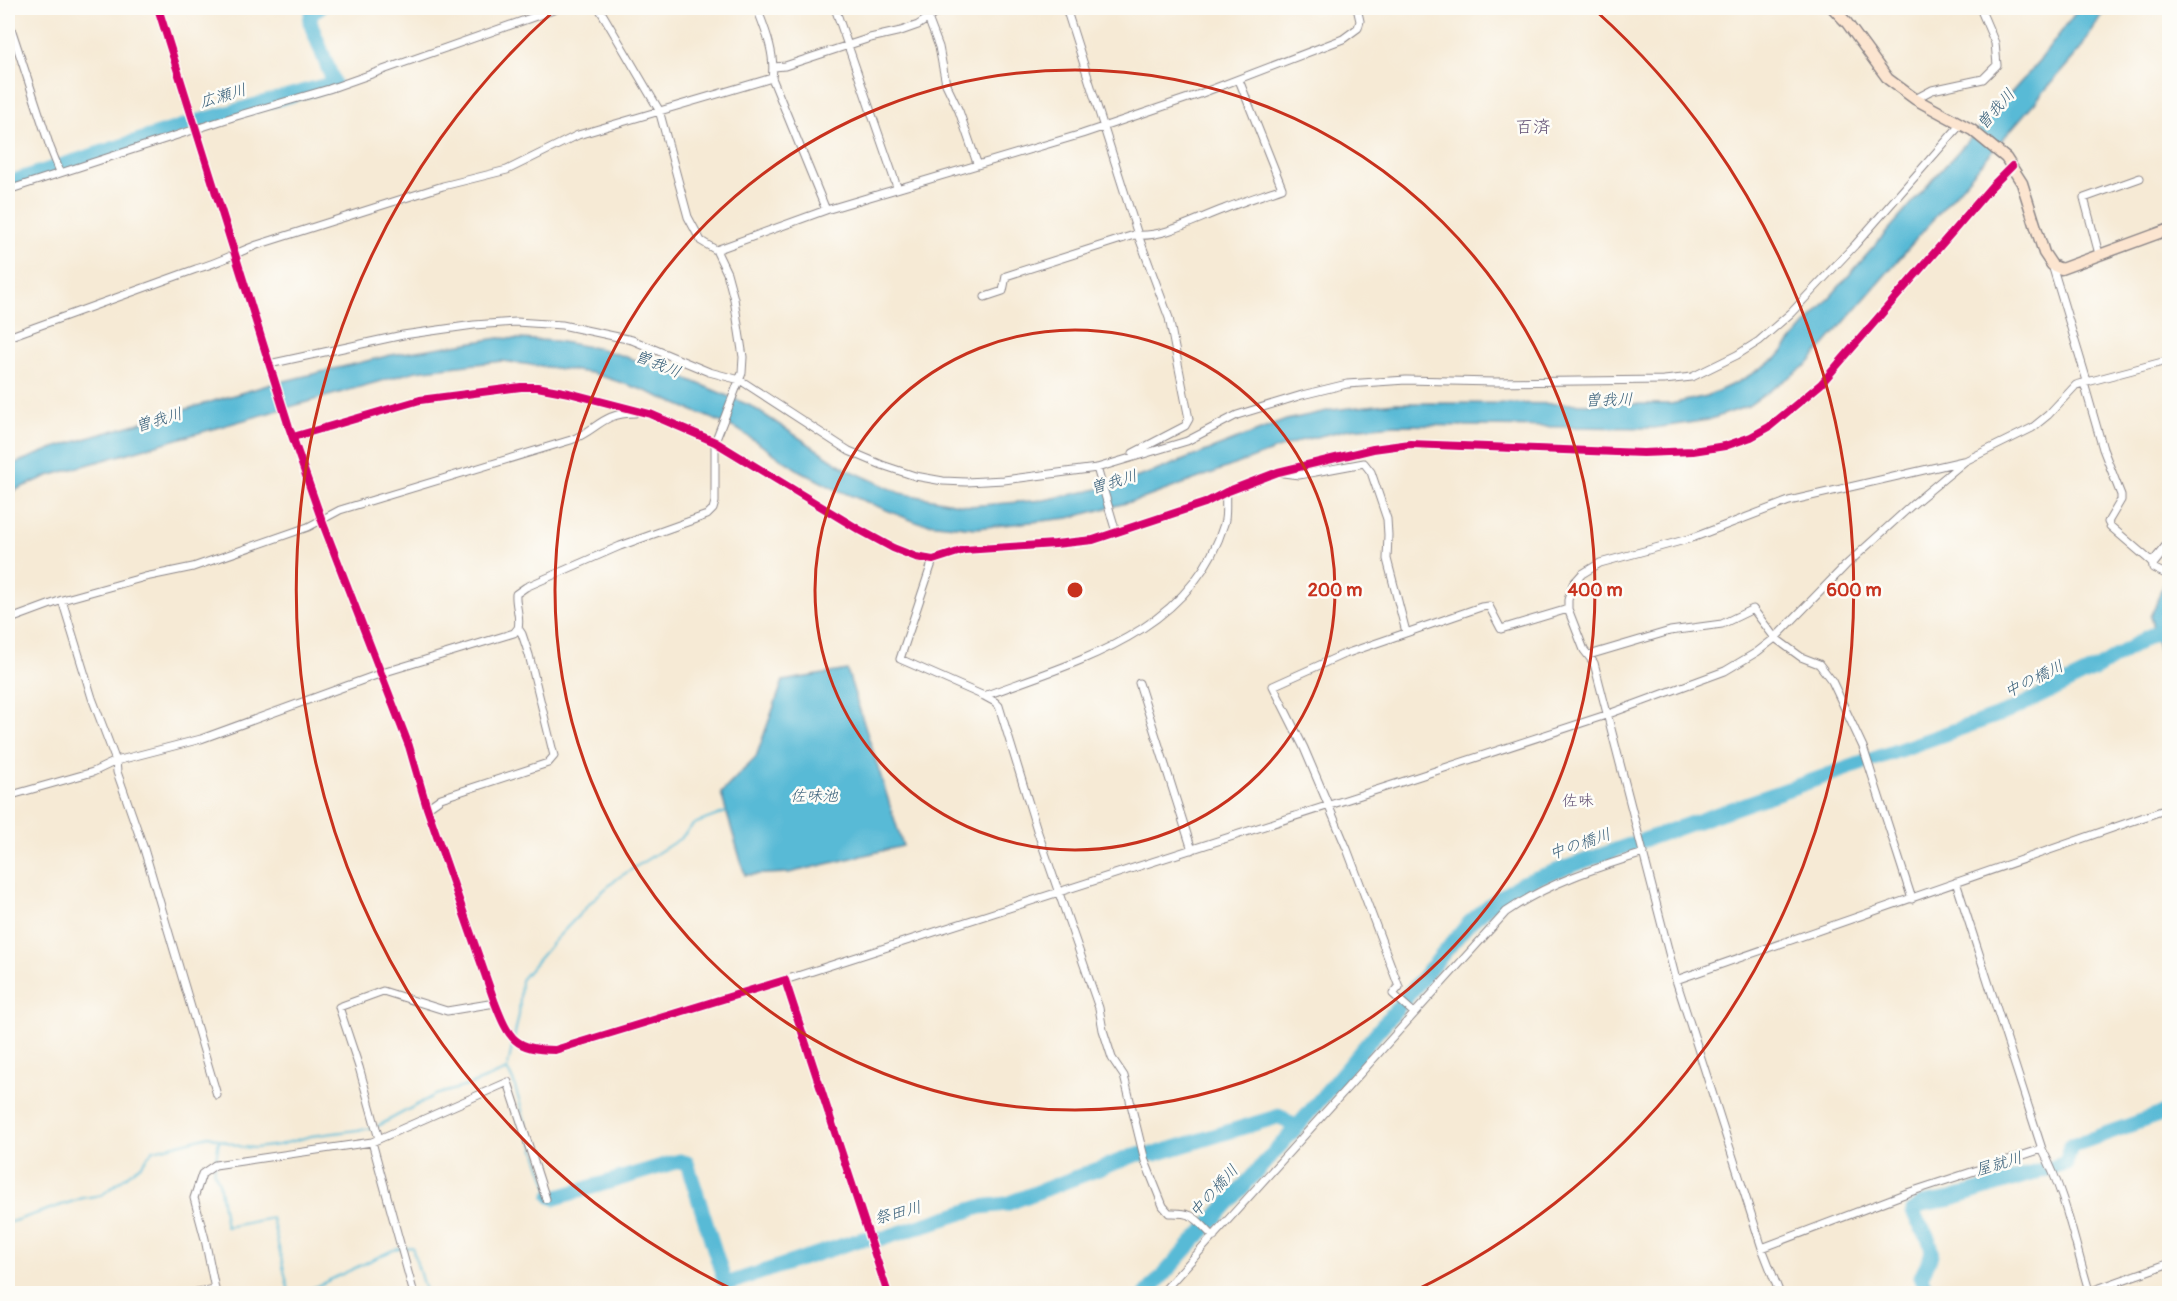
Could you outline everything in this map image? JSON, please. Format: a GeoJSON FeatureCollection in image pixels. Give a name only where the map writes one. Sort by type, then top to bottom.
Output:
{"type":"FeatureCollection","features":[{"type":"Feature","properties":{"kind":"main road"},"geometry":{"type":"LineString","coordinates":[[1833,8],[1847,23],[1888,79],[1915,99],[1972,130],[2009,162],[2022,183],[2044,253],[2052,265],[2061,269],[2169,229]]}},
{"type":"Feature","properties":{"kind":"street"},"geometry":{"type":"LineString","coordinates":[[158,8],[292,437],[409,746],[427,807],[495,1003],[508,1033],[529,1049],[555,1050],[785,980],[1606,715],[1725,671],[1775,638],[1846,565],[1965,460]]}},
{"type":"Feature","properties":{"kind":"street"},"geometry":{"type":"LineString","coordinates":[[8,190],[233,117],[329,89],[560,8]]}},
{"type":"Feature","properties":{"kind":"street"},"geometry":{"type":"LineString","coordinates":[[8,796],[93,772],[116,761],[201,739],[382,673],[514,633],[520,623],[515,602],[516,594],[526,587],[620,546],[707,515],[713,509],[716,440],[742,373],[734,298],[727,273],[716,250],[701,241],[688,216],[659,110],[599,8]]}},
{"type":"Feature","properties":{"kind":"street"},"geometry":{"type":"LineString","coordinates":[[757,8],[774,68],[772,78],[826,210]]}},
{"type":"Feature","properties":{"kind":"street"},"geometry":{"type":"LineString","coordinates":[[835,8],[897,187]]}},
{"type":"Feature","properties":{"kind":"street"},"geometry":{"type":"LineString","coordinates":[[774,68],[870,38],[901,31],[918,25],[928,18],[959,8]]}},
{"type":"Feature","properties":{"kind":"street"},"geometry":{"type":"LineString","coordinates":[[269,364],[404,334],[474,325],[516,322],[585,328],[632,340],[709,372],[740,380],[849,451],[915,476],[966,482],[1097,471],[1185,426],[1189,419],[1169,318],[1138,235],[1066,8]]}},
{"type":"Feature","properties":{"kind":"street"},"geometry":{"type":"LineString","coordinates":[[716,250],[826,210],[1104,126],[1239,80],[1343,39],[1358,27],[1360,21],[1357,8]]}},
{"type":"Feature","properties":{"kind":"street"},"geometry":{"type":"LineString","coordinates":[[1915,99],[1932,90],[1983,79],[1997,65],[1995,43],[1980,8]]}},
{"type":"Feature","properties":{"kind":"street"},"geometry":{"type":"LineString","coordinates":[[928,18],[939,47],[946,84],[959,111],[977,163]]}},
{"type":"Feature","properties":{"kind":"street"},"geometry":{"type":"LineString","coordinates":[[8,19],[60,172]]}},
{"type":"Feature","properties":{"kind":"street"},"geometry":{"type":"LineString","coordinates":[[8,337],[223,261],[234,254],[443,186],[507,170],[578,135],[772,78]]}},
{"type":"Feature","properties":{"kind":"street"},"geometry":{"type":"LineString","coordinates":[[985,297],[1004,291],[1006,276],[1134,235],[1144,237],[1193,222],[1224,208],[1282,188],[1239,80]]}},
{"type":"Feature","properties":{"kind":"street"},"geometry":{"type":"LineString","coordinates":[[1117,460],[1187,441],[1237,415],[1347,384],[1406,380],[1494,382],[1664,380],[1692,377],[1737,355],[1759,341],[1791,313],[1855,245],[1961,124]]}},
{"type":"Feature","properties":{"kind":"street"},"geometry":{"type":"LineString","coordinates":[[292,437],[420,400],[521,387],[537,387],[569,393],[650,414],[716,440],[884,543],[933,560],[964,550],[1093,540],[1115,529],[1205,503],[1226,492],[1278,472],[1373,449],[1410,444],[1643,453],[1693,451],[1725,446],[1751,437],[1769,427],[1821,384],[1992,186],[2009,162]]}},
{"type":"Feature","properties":{"kind":"street"},"geometry":{"type":"LineString","coordinates":[[2099,254],[2084,198],[2140,178]]}},
{"type":"Feature","properties":{"kind":"street"},"geometry":{"type":"LineString","coordinates":[[2052,265],[2103,449],[2121,495],[2121,500],[2108,522],[2155,567],[2169,576]]}},
{"type":"Feature","properties":{"kind":"street"},"geometry":{"type":"LineString","coordinates":[[1780,1293],[1762,1248],[1676,980],[1594,663],[1584,650],[1568,609],[1569,592],[1582,574],[1600,563],[1692,538],[1789,501],[1965,460],[2032,428],[2048,416],[2076,385],[2169,360]]}},
{"type":"Feature","properties":{"kind":"street"},"geometry":{"type":"LineString","coordinates":[[8,620],[62,600],[145,577],[193,567],[322,521],[340,510],[571,440],[615,415],[650,414]]}},
{"type":"Feature","properties":{"kind":"street"},"geometry":{"type":"LineString","coordinates":[[1278,472],[1299,475],[1364,463],[1371,472],[1387,519],[1387,559],[1406,632]]}},
{"type":"Feature","properties":{"kind":"street"},"geometry":{"type":"LineString","coordinates":[[1097,471],[1115,529]]}},
{"type":"Feature","properties":{"kind":"street"},"geometry":{"type":"LineString","coordinates":[[984,696],[1086,658],[1118,643],[1176,604],[1205,567],[1224,523],[1226,492]]}},
{"type":"Feature","properties":{"kind":"street"},"geometry":{"type":"LineString","coordinates":[[2155,567],[2169,542]]}},
{"type":"Feature","properties":{"kind":"street"},"geometry":{"type":"LineString","coordinates":[[933,560],[900,658],[984,696],[999,706],[1037,830],[1099,1008],[1112,1058],[1124,1076],[1145,1161],[1163,1206],[1169,1213],[1194,1215],[1213,1236]]}},
{"type":"Feature","properties":{"kind":"street"},"geometry":{"type":"LineString","coordinates":[[62,600],[92,698],[116,761],[117,772],[144,849],[217,1095]]}},
{"type":"Feature","properties":{"kind":"street"},"geometry":{"type":"LineString","coordinates":[[1414,1012],[1393,994],[1399,987],[1347,849],[1304,748],[1273,686],[1342,655],[1489,606],[1501,628],[1568,609]]}},
{"type":"Feature","properties":{"kind":"street"},"geometry":{"type":"LineString","coordinates":[[1589,655],[1670,631],[1722,624],[1753,609],[1775,638],[1801,657],[1819,664],[1832,681],[1863,747],[1912,899]]}},
{"type":"Feature","properties":{"kind":"street"},"geometry":{"type":"LineString","coordinates":[[427,807],[441,798],[548,763],[554,756],[529,655],[522,633],[518,628]]}},
{"type":"Feature","properties":{"kind":"street"},"geometry":{"type":"LineString","coordinates":[[1139,683],[1192,850]]}},
{"type":"Feature","properties":{"kind":"street"},"geometry":{"type":"LineString","coordinates":[[1676,980],[2169,808]]}},
{"type":"Feature","properties":{"kind":"street"},"geometry":{"type":"LineString","coordinates":[[1161,1293],[1506,912],[1550,885],[1644,853]]}},
{"type":"Feature","properties":{"kind":"street"},"geometry":{"type":"LineString","coordinates":[[1956,882],[2042,1149],[2068,1219],[2087,1293],[2169,1263]]}},
{"type":"Feature","properties":{"kind":"street"},"geometry":{"type":"LineString","coordinates":[[785,980],[888,1293]]}},
{"type":"Feature","properties":{"kind":"street"},"geometry":{"type":"LineString","coordinates":[[414,1293],[359,1068],[339,1007],[383,991],[447,1011],[495,1003]]}},
{"type":"Feature","properties":{"kind":"street"},"geometry":{"type":"LineString","coordinates":[[186,1293],[215,1291],[206,1239],[194,1198],[202,1174],[215,1166],[375,1140],[508,1082],[546,1199]]}},
{"type":"Feature","properties":{"kind":"street"},"geometry":{"type":"LineString","coordinates":[[1762,1248],[1906,1193],[2042,1149]]}},
{"type":"Feature","properties":{"kind":"water","name":"曽我川"},"geometry":{"type":"Polygon","coordinates":[[[2079,8],[2106,8],[2080,50],[1808,364],[1748,406],[1708,420],[1654,428],[1395,425],[1349,429],[1299,441],[1145,498],[1069,518],[976,528],[916,522],[835,489],[800,471],[737,429],[643,390],[592,373],[502,361],[416,371],[48,476],[8,493],[8,466],[54,448],[268,385],[391,355],[499,338],[556,341],[601,349],[664,369],[751,406],[845,468],[900,493],[969,506],[1044,500],[1108,487],[1153,472],[1286,420],[1332,410],[1395,403],[1671,404],[1707,396],[1742,380],[1776,359],[2037,64],[2079,8]]]}},
{"type":"Feature","properties":{"kind":"water"},"geometry":{"type":"Polygon","coordinates":[[[2169,566],[2169,689],[2150,616],[2169,566]]]}},
{"type":"Feature","properties":{"kind":"water","name":"佐味池"},"geometry":{"type":"Polygon","coordinates":[[[847,670],[903,846],[789,873],[745,875],[721,793],[756,757],[783,681],[847,670]]]}},
{"type":"Feature","properties":{"kind":"waterway","name":"広瀬川"},"geometry":{"type":"LineString","coordinates":[[8,183],[196,122],[334,83],[310,22],[312,11],[320,8]]}},
{"type":"Feature","properties":{"kind":"waterway","name":"中の橋川"},"geometry":{"type":"LineString","coordinates":[[1146,1294],[1296,1128],[1469,923],[1491,904],[1522,883],[2007,712],[2098,668],[2147,637],[2165,629]]}},
{"type":"Feature","properties":{"kind":"waterway"},"geometry":{"type":"LineString","coordinates":[[551,1196],[513,1080],[507,1070],[519,1015],[521,980],[555,940],[597,896],[618,878],[681,838],[694,824],[726,812]]}},
{"type":"Feature","properties":{"kind":"waterway"},"geometry":{"type":"LineString","coordinates":[[378,1126],[435,1095],[470,1085],[507,1070]]}},
{"type":"Feature","properties":{"kind":"waterway","name":"屋就川"},"geometry":{"type":"LineString","coordinates":[[1928,1294],[1921,1277],[1931,1255],[1930,1243],[1913,1211],[1922,1204],[1951,1199],[2066,1163],[2071,1146],[2170,1111]]}},
{"type":"Feature","properties":{"kind":"waterway","name":"祭田川"},"geometry":{"type":"LineString","coordinates":[[551,1196],[555,1198],[680,1161],[687,1163],[724,1280],[729,1283],[862,1239],[884,1238],[980,1207],[1006,1204],[1138,1154],[1155,1154],[1280,1116],[1296,1128]]}},
{"type":"Feature","properties":{"kind":"waterway"},"geometry":{"type":"LineString","coordinates":[[8,1223],[83,1198],[102,1195],[141,1165],[153,1150],[209,1136],[242,1147],[255,1148],[279,1145],[311,1136],[373,1128]]}},
{"type":"Feature","properties":{"kind":"waterway"},"geometry":{"type":"LineString","coordinates":[[219,1140],[214,1172],[219,1182],[226,1227],[272,1218],[289,1292],[294,1294]]}},
{"type":"Feature","properties":{"kind":"waterway"},"geometry":{"type":"LineString","coordinates":[[300,1294],[393,1250],[412,1247],[426,1294]]}},
{"type":"Feature","properties":{"kind":"cycle path"},"geometry":{"type":"LineString","coordinates":[[158,8],[289,427],[322,521],[409,746],[427,808],[505,1026],[515,1040],[522,1045],[555,1050],[785,980],[888,1294]]}},
{"type":"Feature","properties":{"kind":"cycle path"},"geometry":{"type":"LineString","coordinates":[[293,437],[420,400],[521,387],[537,387],[569,393],[650,414],[715,442],[893,548],[916,557],[933,560],[964,550],[1093,540],[1205,503],[1226,492],[1278,472],[1373,449],[1410,444],[1643,453],[1693,451],[1725,446],[1751,437],[1769,427],[1821,384],[1992,186],[2012,166]]}},
{"type":"Feature","properties":{"kind":"district","name":"百済"},"geometry":{"type":"Point","coordinates":[1533,127]}},
{"type":"Feature","properties":{"kind":"district","name":"佐味"},"geometry":{"type":"Point","coordinates":[1578,801]}}]}
